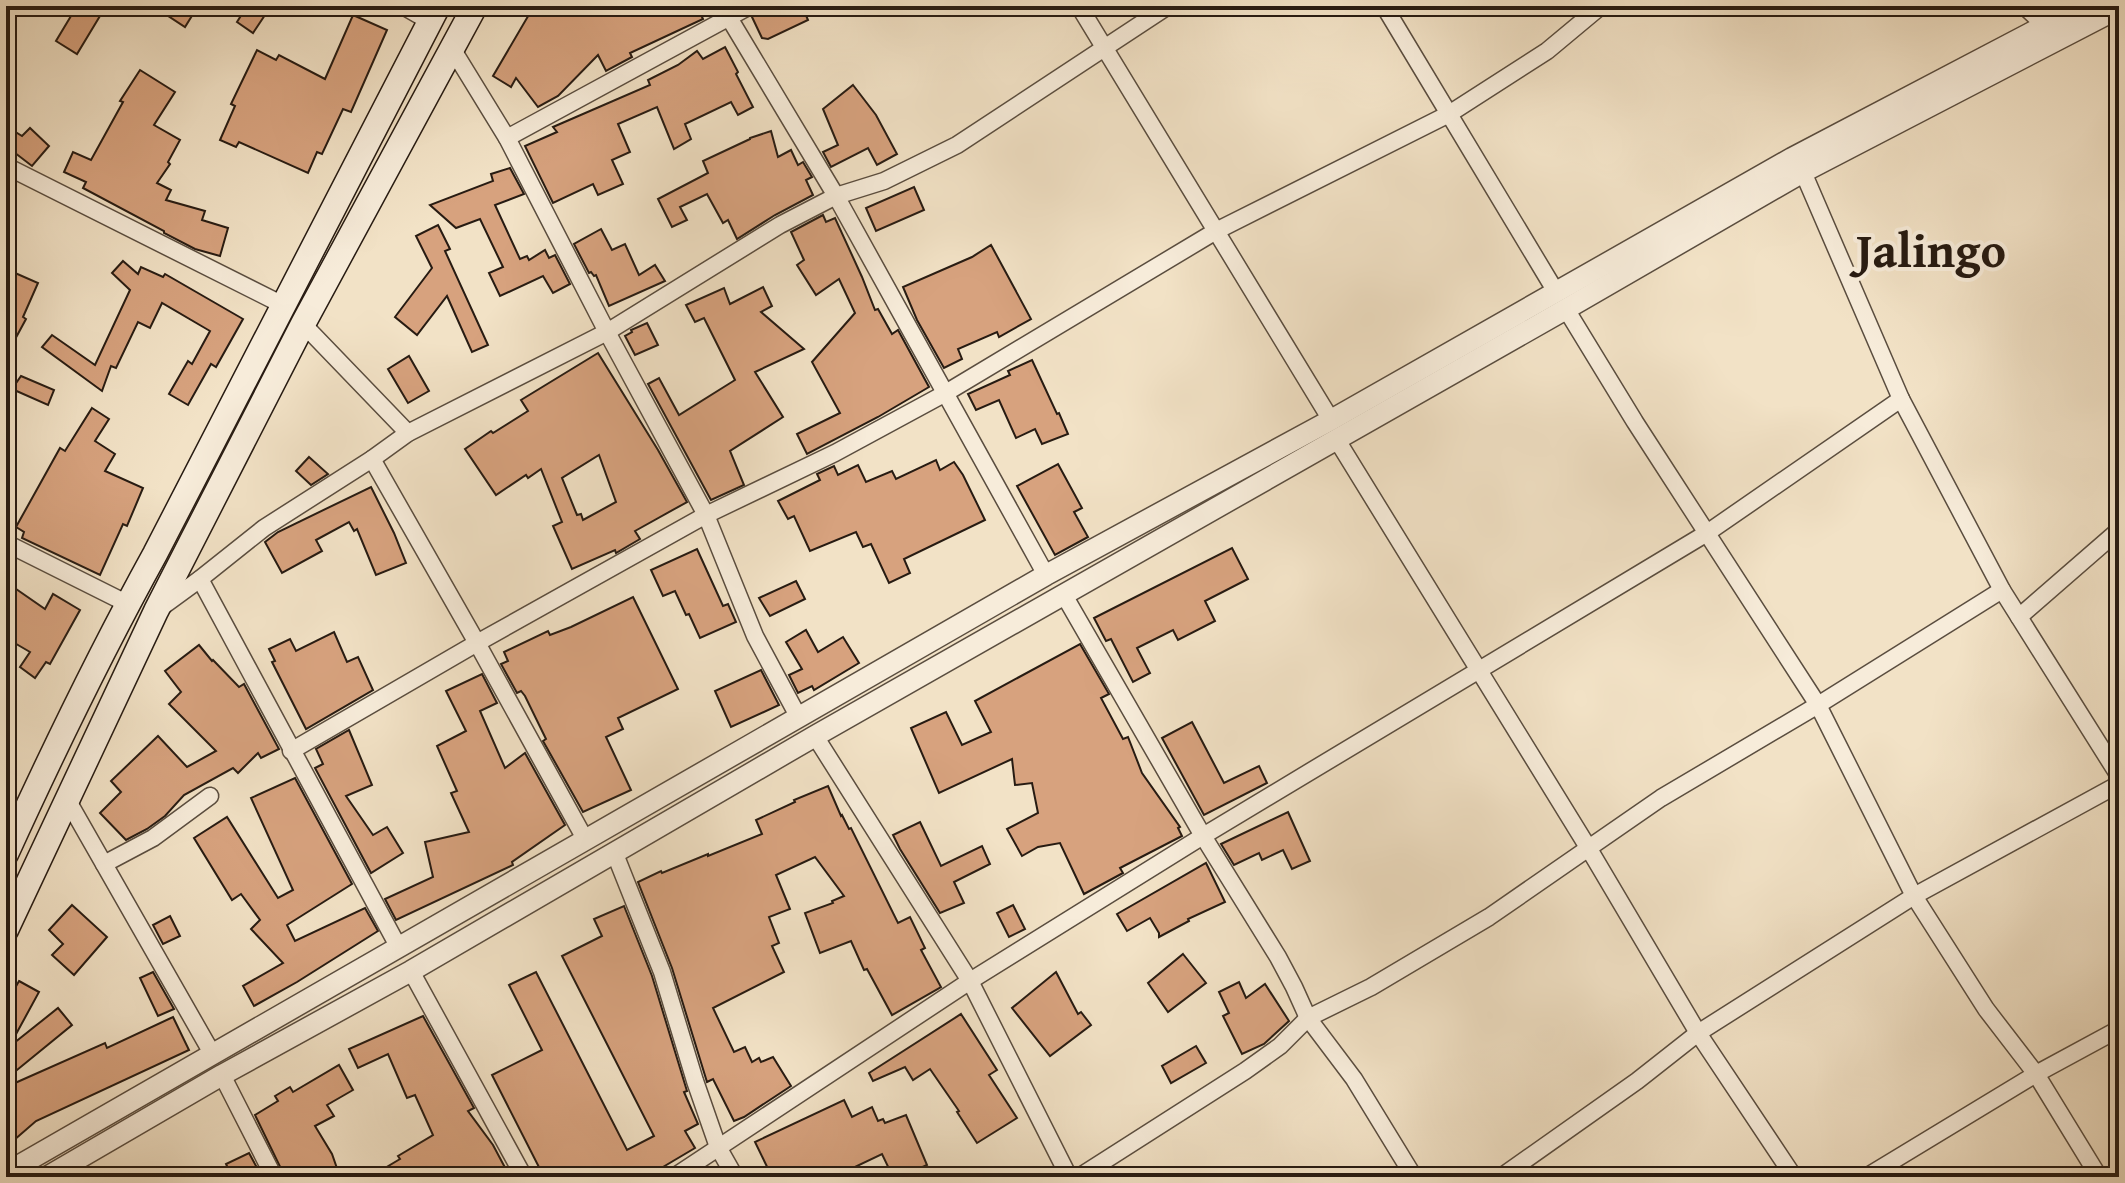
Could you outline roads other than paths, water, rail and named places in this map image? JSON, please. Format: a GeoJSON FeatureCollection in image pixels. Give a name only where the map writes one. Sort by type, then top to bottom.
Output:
{"type":"FeatureCollection","features":[{"type":"Feature","properties":{"kind":"main road"},"geometry":{"type":"LineString","coordinates":[[6,930],[156,611],[303,324],[475,6]]}},
{"type":"Feature","properties":{"kind":"main road"},"geometry":{"type":"LineString","coordinates":[[6,854],[50,758],[128,604],[434,13]]}},
{"type":"Feature","properties":{"kind":"street"},"geometry":{"type":"LineString","coordinates":[[403,6],[434,13]]}},
{"type":"Feature","properties":{"kind":"street"},"geometry":{"type":"LineString","coordinates":[[507,138],[726,12],[750,6]]}},
{"type":"Feature","properties":{"kind":"street"},"geometry":{"type":"LineString","coordinates":[[1079,6],[1698,1033],[1794,1177]]}},
{"type":"Feature","properties":{"kind":"street"},"geometry":{"type":"LineString","coordinates":[[156,611],[264,528],[408,433],[607,332],[780,225],[836,196],[884,181],[957,145],[1168,6]]}},
{"type":"Feature","properties":{"kind":"street"},"geometry":{"type":"LineString","coordinates":[[1384,6],[1635,422],[1818,705],[1914,896],[1986,1009],[2036,1074],[2099,1177]]}},
{"type":"Feature","properties":{"kind":"street"},"geometry":{"type":"LineString","coordinates":[[291,751],[706,515],[835,453],[944,394],[1216,231],[1449,114],[1547,51],[1601,6]]}},
{"type":"Feature","properties":{"kind":"street"},"geometry":{"type":"LineString","coordinates":[[2024,6],[2053,33]]}},
{"type":"Feature","properties":{"kind":"street"},"geometry":{"type":"LineString","coordinates":[[1561,300],[1803,172],[2053,33],[2082,6]]}},
{"type":"Feature","properties":{"kind":"street"},"geometry":{"type":"LineString","coordinates":[[47,1177],[1064,595],[1334,430],[1561,300],[1792,158],[2053,33],[2119,8]]}},
{"type":"Feature","properties":{"kind":"street"},"geometry":{"type":"LineString","coordinates":[[726,12],[836,196],[1046,575]]}},
{"type":"Feature","properties":{"kind":"street"},"geometry":{"type":"LineString","coordinates":[[453,50],[507,138],[706,515],[755,636],[799,718]]}},
{"type":"Feature","properties":{"kind":"street"},"geometry":{"type":"LineString","coordinates":[[6,166],[283,305]]}},
{"type":"Feature","properties":{"kind":"street"},"geometry":{"type":"LineString","coordinates":[[1803,172],[1901,399],[2002,590],[2119,776]]}},
{"type":"Feature","properties":{"kind":"street"},"geometry":{"type":"LineString","coordinates":[[303,324],[408,433]]}},
{"type":"Feature","properties":{"kind":"street"},"geometry":{"type":"LineString","coordinates":[[674,1177],[970,981],[1203,836],[1707,533],[1901,399]]}},
{"type":"Feature","properties":{"kind":"street"},"geometry":{"type":"LineString","coordinates":[[6,1173],[1046,575],[1334,430]]}},
{"type":"Feature","properties":{"kind":"street"},"geometry":{"type":"LineString","coordinates":[[372,459],[585,839]]}},
{"type":"Feature","properties":{"kind":"street"},"geometry":{"type":"LineString","coordinates":[[2019,617],[2119,530]]}},
{"type":"Feature","properties":{"kind":"street"},"geometry":{"type":"LineString","coordinates":[[6,543],[128,604]]}},
{"type":"Feature","properties":{"kind":"street"},"geometry":{"type":"LineString","coordinates":[[200,579],[399,948]]}},
{"type":"Feature","properties":{"kind":"street"},"geometry":{"type":"LineString","coordinates":[[1079,1177],[1245,1071],[1280,1046],[1308,1018],[1371,987],[1476,925],[1661,798],[2002,590]]}},
{"type":"Feature","properties":{"kind":"street"},"geometry":{"type":"LineString","coordinates":[[1064,595],[1203,836],[1278,957],[1308,1018],[1354,1079],[1414,1177]]}},
{"type":"Feature","properties":{"kind":"street"},"geometry":{"type":"LineString","coordinates":[[815,736],[970,981],[1069,1177]]}},
{"type":"Feature","properties":{"kind":"street"},"geometry":{"type":"LineString","coordinates":[[1501,1177],[1625,1090],[1698,1033],[1914,896],[2119,784]]}},
{"type":"Feature","properties":{"kind":"street"},"geometry":{"type":"LineString","coordinates":[[104,864],[153,838],[210,796]]}},
{"type":"Feature","properties":{"kind":"street"},"geometry":{"type":"LineString","coordinates":[[68,801],[213,1055]]}},
{"type":"Feature","properties":{"kind":"street"},"geometry":{"type":"LineString","coordinates":[[615,854],[662,972],[718,1147],[735,1177]]}},
{"type":"Feature","properties":{"kind":"street"},"geometry":{"type":"LineString","coordinates":[[411,971],[524,1177]]}},
{"type":"Feature","properties":{"kind":"street"},"geometry":{"type":"LineString","coordinates":[[1866,1177],[2036,1074],[2119,1029]]}},
{"type":"Feature","properties":{"kind":"street"},"geometry":{"type":"LineString","coordinates":[[222,1075],[274,1177]]}},
{"type":"Feature","properties":{"kind":"district","name":"Jalingo"},"geometry":{"type":"Point","coordinates":[1931,250]}}]}
